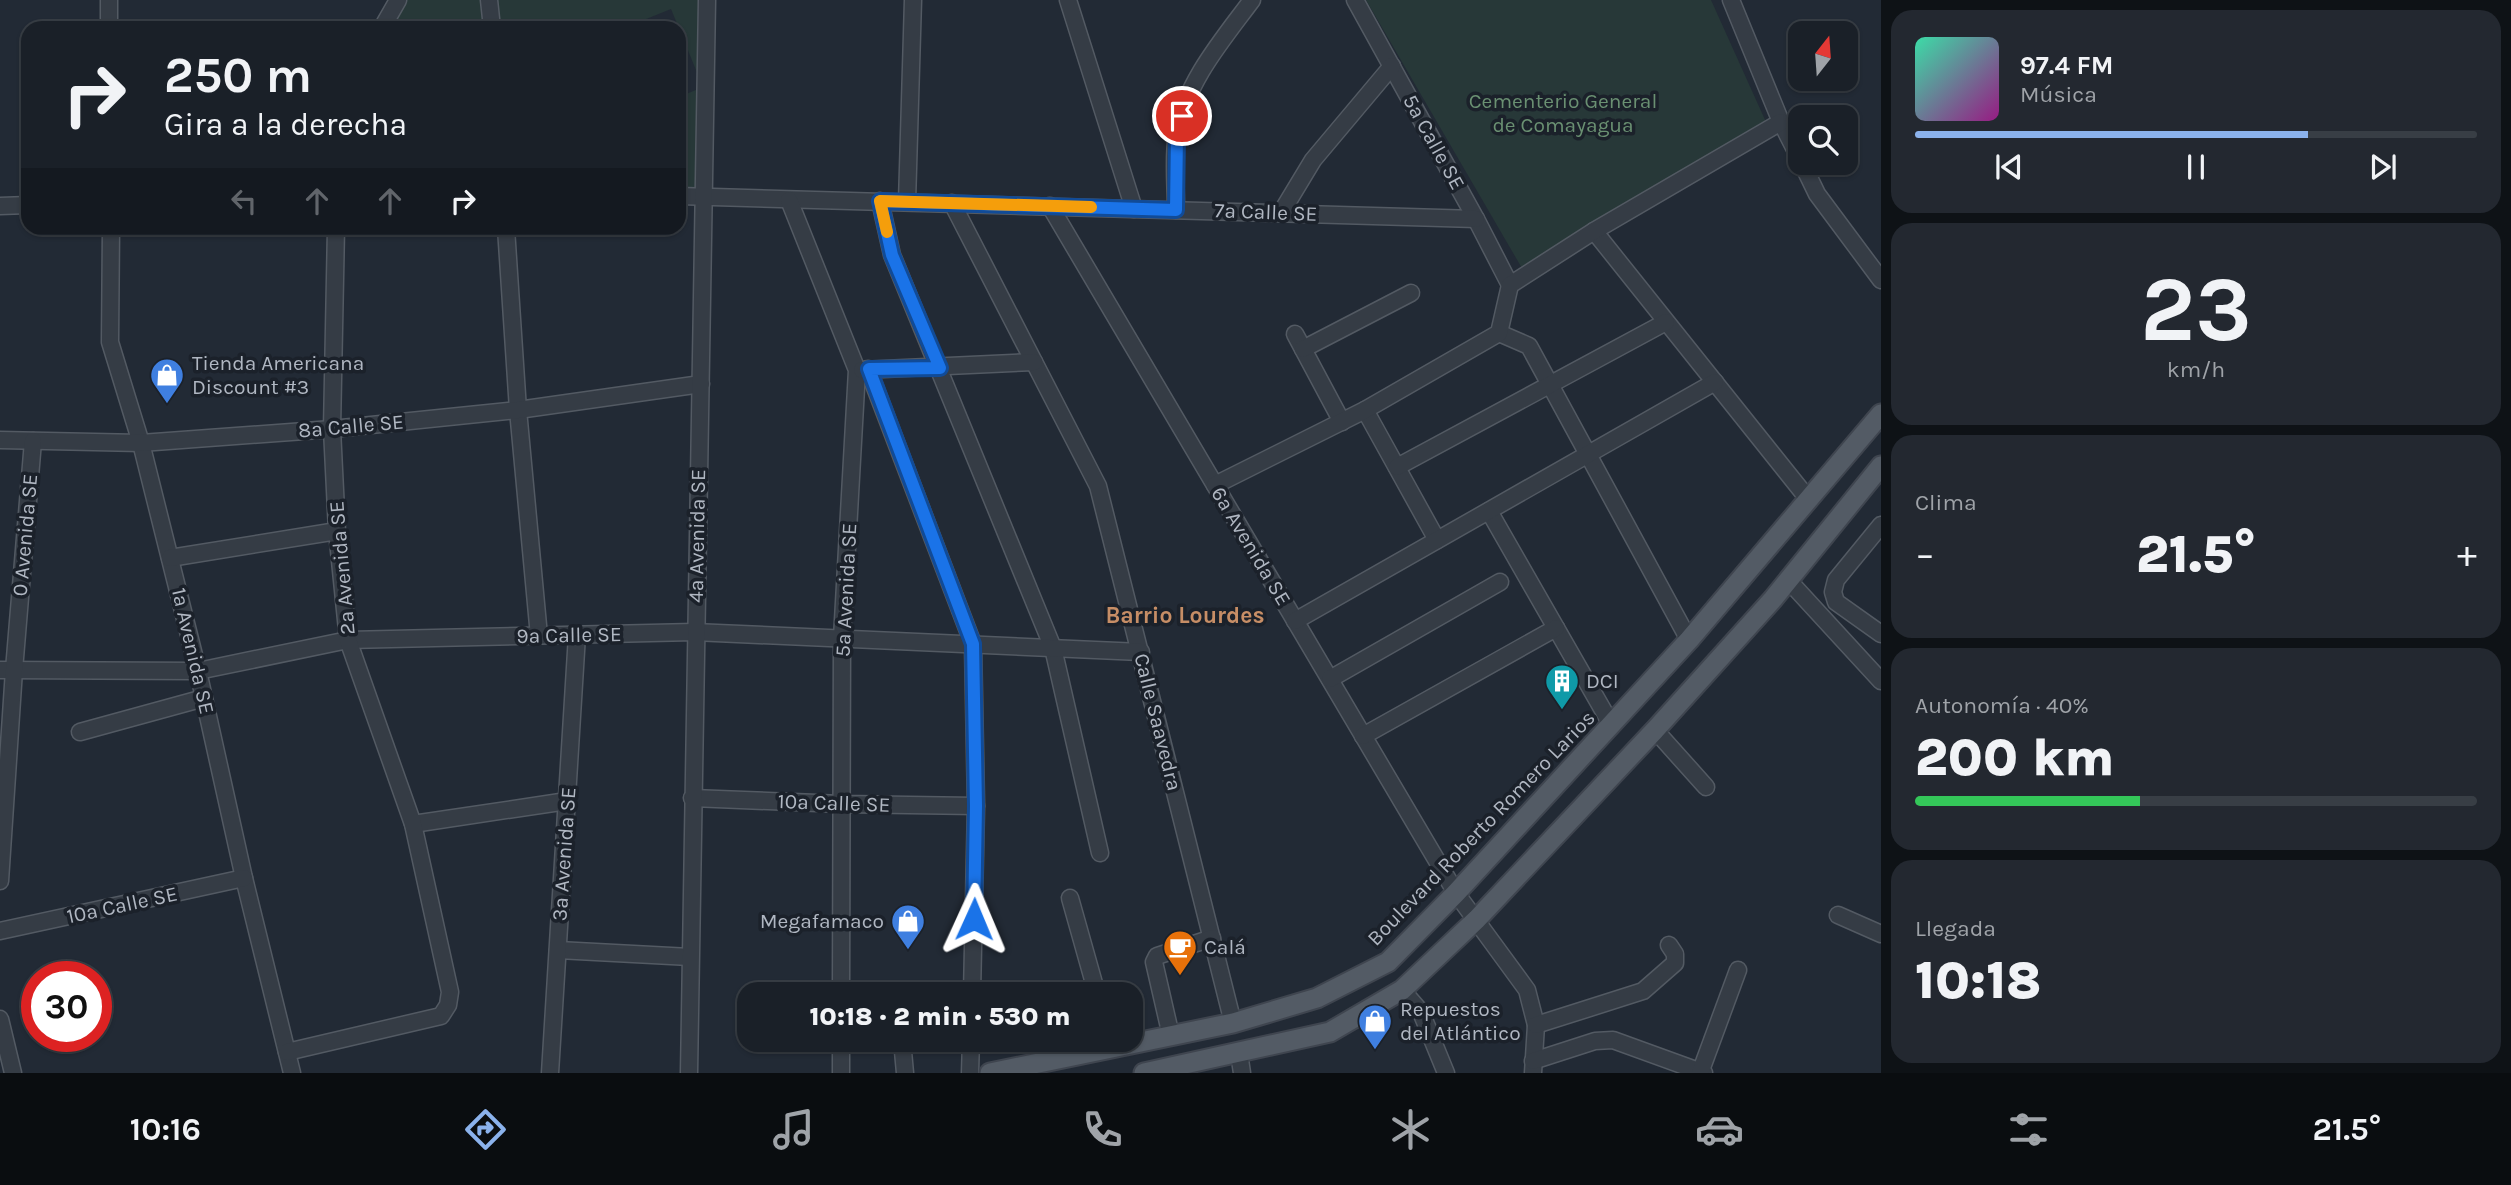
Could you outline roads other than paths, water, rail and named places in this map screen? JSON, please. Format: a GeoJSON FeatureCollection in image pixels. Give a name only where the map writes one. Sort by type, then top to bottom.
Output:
{"type":"FeatureCollection","features":[{"type":"Feature","properties":{"kind":"main road","name":"Boulevard Roberto Romero Larios"},"geometry":{"type":"LineString","coordinates":[[1143,1040],[1233,1023],[1317,998],[1388,962],[1456,893],[1689,640],[1881,414]]}},
{"type":"Feature","properties":{"kind":"main road"},"geometry":{"type":"LineString","coordinates":[[1146,1073],[1240,1063],[1331,1031],[1402,990],[1477,919],[1655,730],[1789,581],[1881,466]]}},
{"type":"Feature","properties":{"kind":"main road","name":"Boulevard Roberto Romero Larios"},"geometry":{"type":"LineString","coordinates":[[990,1073],[1078,1052]]}},
{"type":"Feature","properties":{"kind":"street"},"geometry":{"type":"LineString","coordinates":[[109,0],[109,21]]}},
{"type":"Feature","properties":{"kind":"street"},"geometry":{"type":"LineString","coordinates":[[386,21],[398,0]]}},
{"type":"Feature","properties":{"kind":"street"},"geometry":{"type":"LineString","coordinates":[[489,0],[491,21]]}},
{"type":"Feature","properties":{"kind":"street","name":"4a Avenida SE"},"geometry":{"type":"LineString","coordinates":[[689,1073],[694,632],[707,0]]}},
{"type":"Feature","properties":{"kind":"street"},"geometry":{"type":"LineString","coordinates":[[907,202],[913,0]]}},
{"type":"Feature","properties":{"kind":"street"},"geometry":{"type":"LineString","coordinates":[[1068,0],[1134,209]]}},
{"type":"Feature","properties":{"kind":"street"},"geometry":{"type":"LineString","coordinates":[[1176,210],[1177,133],[1187,99],[1202,69],[1252,0]]}},
{"type":"Feature","properties":{"kind":"street","name":"5a Calle SE"},"geometry":{"type":"LineString","coordinates":[[1355,0],[1510,285]]}},
{"type":"Feature","properties":{"kind":"street"},"geometry":{"type":"LineString","coordinates":[[1731,0],[1788,136]]}},
{"type":"Feature","properties":{"kind":"street"},"geometry":{"type":"LineString","coordinates":[[1281,213],[1313,160],[1392,66]]}},
{"type":"Feature","properties":{"kind":"street"},"geometry":{"type":"LineString","coordinates":[[1214,485],[1365,410],[1499,333],[1510,285],[1594,231],[1781,122]]}},
{"type":"Feature","properties":{"kind":"street"},"geometry":{"type":"LineString","coordinates":[[1808,175],[1817,194],[1881,280]]}},
{"type":"Feature","properties":{"kind":"street","name":"7a Calle SE"},"geometry":{"type":"LineString","coordinates":[[686,196],[1476,219]]}},
{"type":"Feature","properties":{"kind":"street","name":"5a Avenida SE"},"geometry":{"type":"LineString","coordinates":[[789,200],[863,370],[842,638],[841,982]]}},
{"type":"Feature","properties":{"kind":"street"},"geometry":{"type":"LineString","coordinates":[[880,201],[892,255],[1054,648],[1100,853]]}},
{"type":"Feature","properties":{"kind":"street","name":"Calle Saavedra"},"geometry":{"type":"LineString","coordinates":[[952,203],[1098,485],[1233,1023]]}},
{"type":"Feature","properties":{"kind":"street"},"geometry":{"type":"LineString","coordinates":[[0,206],[21,205]]}},
{"type":"Feature","properties":{"kind":"street","name":"6a Avenida SE"},"geometry":{"type":"LineString","coordinates":[[1050,206],[1456,893],[1527,990],[1536,1025],[1533,1067]]}},
{"type":"Feature","properties":{"kind":"street"},"geometry":{"type":"LineString","coordinates":[[1594,231],[1809,500]]}},
{"type":"Feature","properties":{"kind":"street","name":"1a Avenida SE"},"geometry":{"type":"LineString","coordinates":[[111,235],[110,342],[141,443],[170,558],[292,1073]]}},
{"type":"Feature","properties":{"kind":"street","name":"2a Avenida SE"},"geometry":{"type":"LineString","coordinates":[[287,1052],[441,1016],[449,1005],[450,992],[413,824],[348,640],[337,531],[332,429],[336,235]]}},
{"type":"Feature","properties":{"kind":"street"},"geometry":{"type":"LineString","coordinates":[[506,235],[518,410],[539,636]]}},
{"type":"Feature","properties":{"kind":"street"},"geometry":{"type":"LineString","coordinates":[[1342,422],[1299,341],[1411,293]]}},
{"type":"Feature","properties":{"kind":"street"},"geometry":{"type":"LineString","coordinates":[[1397,467],[1667,321]]}},
{"type":"Feature","properties":{"kind":"street"},"geometry":{"type":"LineString","coordinates":[[1499,333],[1529,346],[1689,640]]}},
{"type":"Feature","properties":{"kind":"street"},"geometry":{"type":"LineString","coordinates":[[972,982],[976,806],[973,644],[863,370],[1034,362]]}},
{"type":"Feature","properties":{"kind":"street"},"geometry":{"type":"LineString","coordinates":[[1295,621],[1715,383]]}},
{"type":"Feature","properties":{"kind":"street","name":"8a Calle SE"},"geometry":{"type":"LineString","coordinates":[[0,440],[141,443],[332,429],[518,410],[701,384]]}},
{"type":"Feature","properties":{"kind":"street"},"geometry":{"type":"LineString","coordinates":[[1365,410],[1437,540]]}},
{"type":"Feature","properties":{"kind":"street","name":"0 Avenida SE"},"geometry":{"type":"LineString","coordinates":[[0,881],[7,670],[33,441]]}},
{"type":"Feature","properties":{"kind":"street"},"geometry":{"type":"LineString","coordinates":[[1489,511],[1611,724]]}},
{"type":"Feature","properties":{"kind":"street"},"geometry":{"type":"LineString","coordinates":[[1881,525],[1836,580],[1833,593],[1836,602],[1881,634]]}},
{"type":"Feature","properties":{"kind":"street"},"geometry":{"type":"LineString","coordinates":[[170,558],[337,531]]}},
{"type":"Feature","properties":{"kind":"street"},"geometry":{"type":"LineString","coordinates":[[1789,581],[1881,681]]}},
{"type":"Feature","properties":{"kind":"street"},"geometry":{"type":"LineString","coordinates":[[1329,679],[1500,582]]}},
{"type":"Feature","properties":{"kind":"street"},"geometry":{"type":"LineString","coordinates":[[1363,736],[1556,628]]}},
{"type":"Feature","properties":{"kind":"street","name":"9a Calle SE"},"geometry":{"type":"LineString","coordinates":[[7,670],[198,671],[348,640],[694,632],[1141,652]]}},
{"type":"Feature","properties":{"kind":"street","name":"3a Avenida SE"},"geometry":{"type":"LineString","coordinates":[[550,1073],[577,635]]}},
{"type":"Feature","properties":{"kind":"street"},"geometry":{"type":"LineString","coordinates":[[80,732],[204,698]]}},
{"type":"Feature","properties":{"kind":"street"},"geometry":{"type":"LineString","coordinates":[[1655,730],[1706,788]]}},
{"type":"Feature","properties":{"kind":"street","name":"10a Calle SE"},"geometry":{"type":"LineString","coordinates":[[692,798],[976,806]]}},
{"type":"Feature","properties":{"kind":"street"},"geometry":{"type":"LineString","coordinates":[[413,824],[567,801]]}},
{"type":"Feature","properties":{"kind":"street","name":"10a Calle SE"},"geometry":{"type":"LineString","coordinates":[[0,931],[244,878]]}},
{"type":"Feature","properties":{"kind":"street"},"geometry":{"type":"LineString","coordinates":[[1070,898],[1094,982]]}},
{"type":"Feature","properties":{"kind":"street"},"geometry":{"type":"LineString","coordinates":[[1838,915],[1881,934]]}},
{"type":"Feature","properties":{"kind":"street"},"geometry":{"type":"LineString","coordinates":[[1171,1036],[1154,962],[1157,956],[1212,938]]}},
{"type":"Feature","properties":{"kind":"street"},"geometry":{"type":"LineString","coordinates":[[1536,1025],[1643,991],[1675,963],[1675,954],[1669,945]]}},
{"type":"Feature","properties":{"kind":"street"},"geometry":{"type":"LineString","coordinates":[[558,950],[690,957]]}},
{"type":"Feature","properties":{"kind":"street"},"geometry":{"type":"LineString","coordinates":[[1533,1067],[1595,1041],[1613,1040],[1701,1072],[1738,970]]}},
{"type":"Feature","properties":{"kind":"street"},"geometry":{"type":"LineString","coordinates":[[1402,990],[1421,1012],[1446,1073]]}},
{"type":"Feature","properties":{"kind":"street"},"geometry":{"type":"LineString","coordinates":[[0,1019],[13,1073]]}},
{"type":"Feature","properties":{"kind":"street"},"geometry":{"type":"LineString","coordinates":[[841,1052],[841,1073]]}},
{"type":"Feature","properties":{"kind":"street"},"geometry":{"type":"LineString","coordinates":[[903,1052],[905,1073]]}},
{"type":"Feature","properties":{"kind":"street"},"geometry":{"type":"LineString","coordinates":[[970,1073],[971,1052]]}},
{"type":"Feature","properties":{"kind":"place","name":"Tienda Americana Discount #3"},"geometry":{"type":"Point","coordinates":[167,405]}},
{"type":"Feature","properties":{"kind":"place","name":"DCI"},"geometry":{"type":"Point","coordinates":[1562,711]}},
{"type":"Feature","properties":{"kind":"place","name":"Megafamaco"},"geometry":{"type":"Point","coordinates":[908,951]}},
{"type":"Feature","properties":{"kind":"place","name":"Calá"},"geometry":{"type":"Point","coordinates":[1180,977]}},
{"type":"Feature","properties":{"kind":"place","name":"Repuestos del Atlántico"},"geometry":{"type":"Point","coordinates":[1375,1051]}},
{"type":"Feature","properties":{"kind":"district","name":"Barrio Lourdes"},"geometry":{"type":"Point","coordinates":[1185,615]}},
{"type":"Feature","properties":{"kind":"park label","name":"Cementerio General de Comayagua"},"geometry":{"type":"Point","coordinates":[1563,113]}}]}
